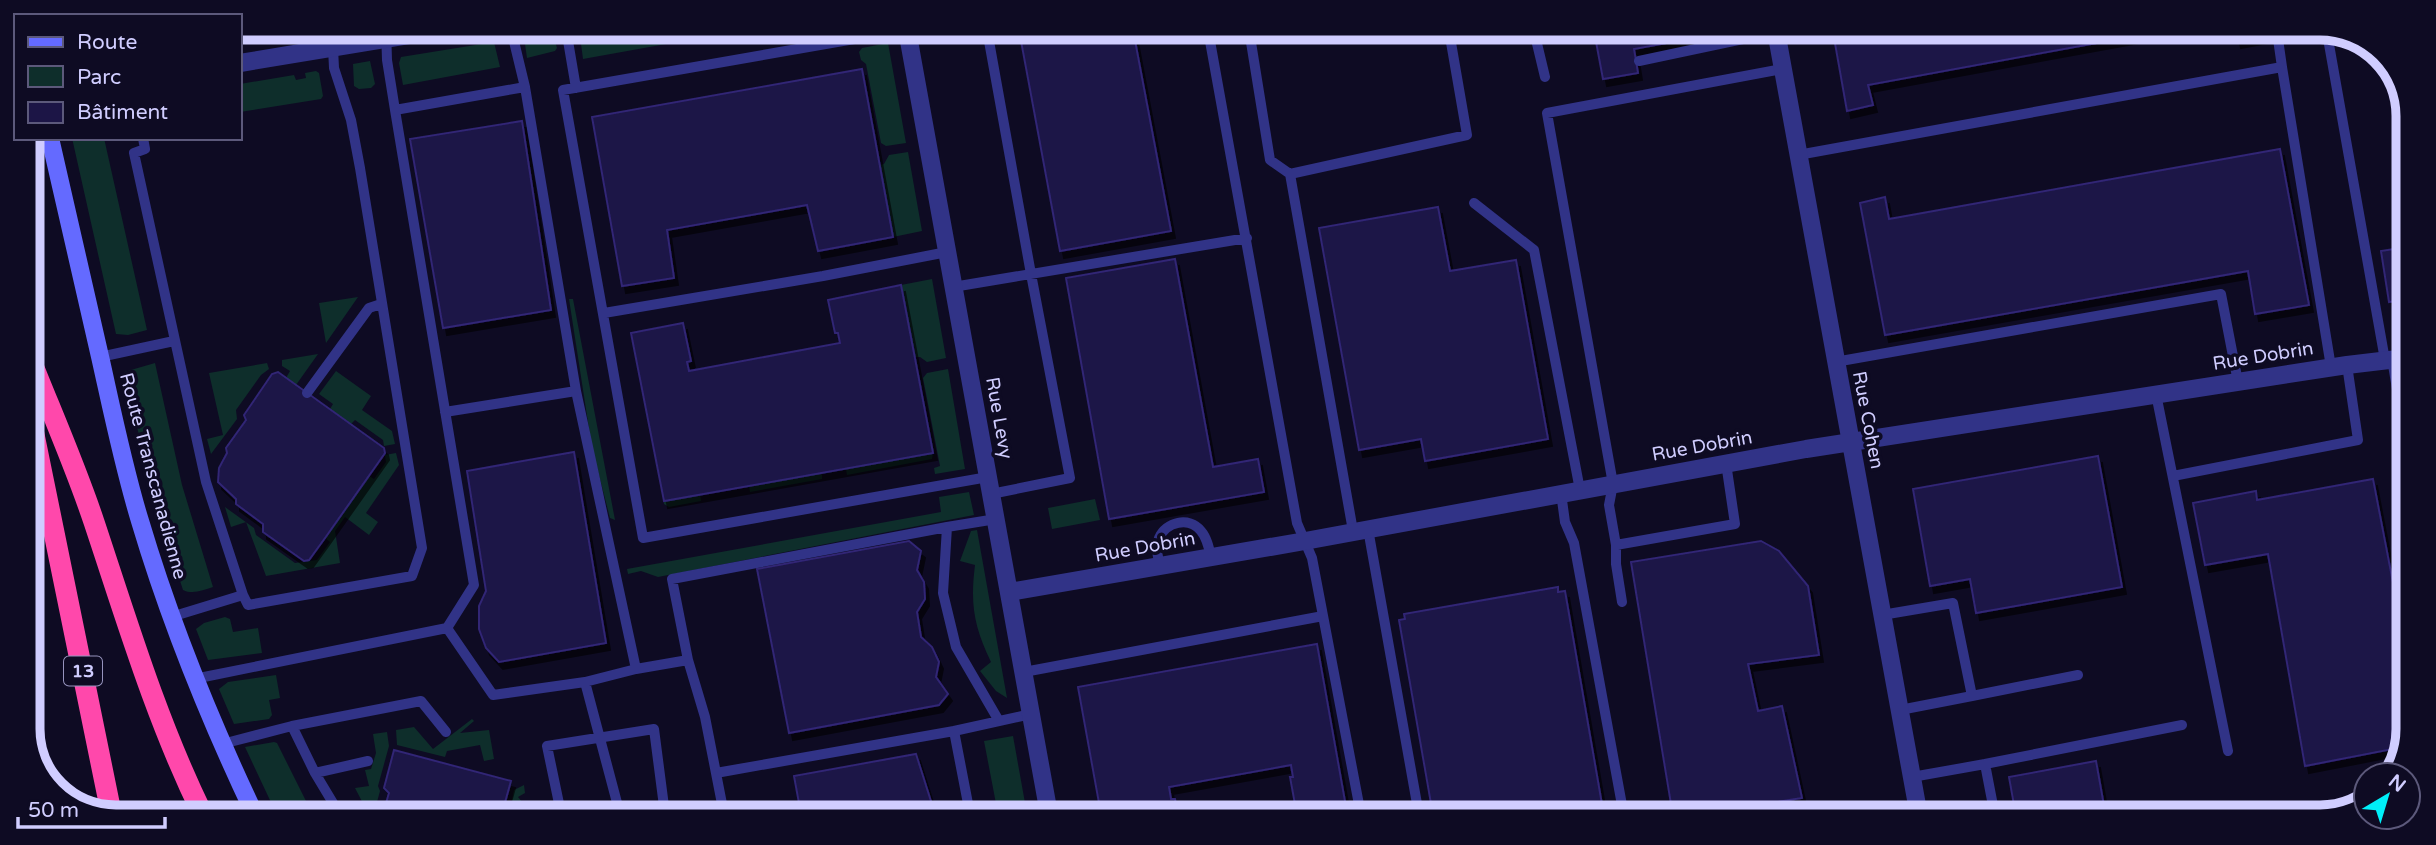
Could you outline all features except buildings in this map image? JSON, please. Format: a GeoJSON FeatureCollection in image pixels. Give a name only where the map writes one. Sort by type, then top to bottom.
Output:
{"type":"FeatureCollection","features":[{"type":"Feature","properties":{"kind":"highway"},"geometry":{"type":"LineString","coordinates":[[40,383],[94,520],[156,710],[198,805]]}},
{"type":"Feature","properties":{"kind":"highway","name":"13"},"geometry":{"type":"LineString","coordinates":[[40,464],[109,804]]}},
{"type":"Feature","properties":{"kind":"main road","name":"Route Transcanadienne"},"geometry":{"type":"LineString","coordinates":[[50,140],[138,518],[194,679],[250,805]]}},
{"type":"Feature","properties":{"kind":"street"},"geometry":{"type":"LineString","coordinates":[[242,63],[333,48],[363,40]]}},
{"type":"Feature","properties":{"kind":"street","name":"Rue Levy"},"geometry":{"type":"LineString","coordinates":[[908,40],[1047,805]]}},
{"type":"Feature","properties":{"kind":"street","name":"Rue Cohen"},"geometry":{"type":"LineString","coordinates":[[1777,40],[1917,805]]}},
{"type":"Feature","properties":{"kind":"street","name":"Rue Dobrin"},"geometry":{"type":"LineString","coordinates":[[1009,592],[1850,442],[2394,359]]}},
{"type":"Feature","properties":{"kind":"lane"},"geometry":{"type":"LineString","coordinates":[[194,679],[447,628],[474,585],[395,110],[387,40]]}},
{"type":"Feature","properties":{"kind":"lane"},"geometry":{"type":"LineString","coordinates":[[514,40],[525,87],[576,391],[636,668]]}},
{"type":"Feature","properties":{"kind":"lane"},"geometry":{"type":"LineString","coordinates":[[568,40],[576,88]]}},
{"type":"Feature","properties":{"kind":"lane"},"geometry":{"type":"LineString","coordinates":[[865,40],[563,90],[643,538],[990,486],[1070,478],[989,40]]}},
{"type":"Feature","properties":{"kind":"lane"},"geometry":{"type":"LineString","coordinates":[[1210,40],[1297,523],[1312,558],[1359,805]]}},
{"type":"Feature","properties":{"kind":"lane"},"geometry":{"type":"LineString","coordinates":[[1252,40],[1270,160],[1290,174],[1417,805]]}},
{"type":"Feature","properties":{"kind":"lane"},"geometry":{"type":"LineString","coordinates":[[1290,174],[1467,135],[1451,40]]}},
{"type":"Feature","properties":{"kind":"lane"},"geometry":{"type":"LineString","coordinates":[[1536,40],[1545,77]]}},
{"type":"Feature","properties":{"kind":"lane"},"geometry":{"type":"LineString","coordinates":[[1639,61],[1738,40]]}},
{"type":"Feature","properties":{"kind":"lane"},"geometry":{"type":"LineString","coordinates":[[2173,476],[2358,440],[2339,366],[2278,40]]}},
{"type":"Feature","properties":{"kind":"lane"},"geometry":{"type":"LineString","coordinates":[[2329,41],[2394,359]]}},
{"type":"Feature","properties":{"kind":"lane"},"geometry":{"type":"LineString","coordinates":[[143,140],[145,149],[134,153],[174,341],[206,482],[248,605],[412,576],[422,548],[360,168],[351,120],[334,68],[333,48]]}},
{"type":"Feature","properties":{"kind":"lane"},"geometry":{"type":"LineString","coordinates":[[1798,155],[2282,67]]}},
{"type":"Feature","properties":{"kind":"lane"},"geometry":{"type":"LineString","coordinates":[[1622,603],[1609,505],[1613,484],[1547,113],[1782,69]]}},
{"type":"Feature","properties":{"kind":"lane"},"geometry":{"type":"LineString","coordinates":[[395,110],[525,87]]}},
{"type":"Feature","properties":{"kind":"lane"},"geometry":{"type":"LineString","coordinates":[[1474,203],[1534,250],[1580,490]]}},
{"type":"Feature","properties":{"kind":"lane"},"geometry":{"type":"LineString","coordinates":[[953,287],[1247,238]]}},
{"type":"Feature","properties":{"kind":"lane"},"geometry":{"type":"LineString","coordinates":[[604,313],[947,252]]}},
{"type":"Feature","properties":{"kind":"lane"},"geometry":{"type":"LineString","coordinates":[[1835,362],[2221,294],[2238,382]]}},
{"type":"Feature","properties":{"kind":"lane"},"geometry":{"type":"LineString","coordinates":[[307,393],[369,308],[381,304]]}},
{"type":"Feature","properties":{"kind":"lane"},"geometry":{"type":"LineString","coordinates":[[100,357],[174,341]]}},
{"type":"Feature","properties":{"kind":"lane"},"geometry":{"type":"LineString","coordinates":[[445,412],[576,391]]}},
{"type":"Feature","properties":{"kind":"lane"},"geometry":{"type":"LineString","coordinates":[[2156,394],[2228,751]]}},
{"type":"Feature","properties":{"kind":"lane"},"geometry":{"type":"LineString","coordinates":[[1616,545],[1735,524],[1726,463]]}},
{"type":"Feature","properties":{"kind":"lane"},"geometry":{"type":"LineString","coordinates":[[1561,493],[1565,522],[1574,543],[1622,805]]}},
{"type":"Feature","properties":{"kind":"lane"},"geometry":{"type":"LineString","coordinates":[[722,805],[705,717],[688,660],[672,579],[996,519]]}},
{"type":"Feature","properties":{"kind":"lane"},"geometry":{"type":"LineString","coordinates":[[1160,566],[1158,539],[1165,529],[1179,522],[1191,523],[1200,529],[1211,557]]}},
{"type":"Feature","properties":{"kind":"lane"},"geometry":{"type":"LineString","coordinates":[[947,527],[943,593],[956,647],[999,721]]}},
{"type":"Feature","properties":{"kind":"lane"},"geometry":{"type":"LineString","coordinates":[[171,617],[243,595]]}},
{"type":"Feature","properties":{"kind":"lane"},"geometry":{"type":"LineString","coordinates":[[1882,615],[1953,603],[1972,696]]}},
{"type":"Feature","properties":{"kind":"lane"},"geometry":{"type":"LineString","coordinates":[[1024,672],[1323,616]]}},
{"type":"Feature","properties":{"kind":"lane"},"geometry":{"type":"LineString","coordinates":[[447,628],[493,695],[585,682],[636,668],[688,660]]}},
{"type":"Feature","properties":{"kind":"lane"},"geometry":{"type":"LineString","coordinates":[[1900,710],[2078,675]]}},
{"type":"Feature","properties":{"kind":"lane"},"geometry":{"type":"LineString","coordinates":[[585,682],[618,805]]}},
{"type":"Feature","properties":{"kind":"lane"},"geometry":{"type":"LineString","coordinates":[[222,744],[292,726],[421,701],[446,732]]}},
{"type":"Feature","properties":{"kind":"lane"},"geometry":{"type":"LineString","coordinates":[[716,773],[954,732],[1031,714]]}},
{"type":"Feature","properties":{"kind":"lane"},"geometry":{"type":"LineString","coordinates":[[1912,777],[2182,725]]}},
{"type":"Feature","properties":{"kind":"lane"},"geometry":{"type":"LineString","coordinates":[[292,726],[334,805]]}},
{"type":"Feature","properties":{"kind":"lane"},"geometry":{"type":"LineString","coordinates":[[559,805],[547,746],[654,729],[664,805]]}},
{"type":"Feature","properties":{"kind":"lane"},"geometry":{"type":"LineString","coordinates":[[954,732],[969,805]]}},
{"type":"Feature","properties":{"kind":"lane"},"geometry":{"type":"LineString","coordinates":[[315,773],[368,761]]}},
{"type":"Feature","properties":{"kind":"lane"},"geometry":{"type":"LineString","coordinates":[[1985,764],[1993,805]]}},
{"type":"Feature","properties":{"kind":"green space"},"geometry":{"type":"Polygon","coordinates":[[[524,40],[555,40],[555,51],[527,58],[524,40]]]}},
{"type":"Feature","properties":{"kind":"green space"},"geometry":{"type":"Polygon","coordinates":[[[580,40],[688,40],[583,59],[580,40]]]}},
{"type":"Feature","properties":{"kind":"green space"},"geometry":{"type":"Polygon","coordinates":[[[494,42],[500,67],[403,85],[399,63],[401,57],[494,42]]]}},
{"type":"Feature","properties":{"kind":"green space"},"geometry":{"type":"Polygon","coordinates":[[[888,43],[906,143],[886,146],[881,143],[866,64],[861,60],[859,52],[862,48],[888,43]]]}},
{"type":"Feature","properties":{"kind":"green space"},"geometry":{"type":"Polygon","coordinates":[[[370,61],[375,84],[371,88],[359,89],[354,86],[353,64],[370,61]]]}},
{"type":"Feature","properties":{"kind":"green space"},"geometry":{"type":"Polygon","coordinates":[[[305,73],[319,73],[323,96],[321,99],[242,112],[242,84],[294,75],[296,80],[306,78],[305,73]]]}},
{"type":"Feature","properties":{"kind":"green space"},"geometry":{"type":"Polygon","coordinates":[[[72,140],[104,140],[147,330],[128,335],[116,334],[72,140]]]}},
{"type":"Feature","properties":{"kind":"green space"},"geometry":{"type":"Polygon","coordinates":[[[908,152],[922,231],[893,237],[880,165],[884,164],[889,155],[908,152]]]}},
{"type":"Feature","properties":{"kind":"green space"},"geometry":{"type":"Polygon","coordinates":[[[932,279],[946,358],[927,362],[915,357],[901,285],[932,279]]]}},
{"type":"Feature","properties":{"kind":"green space"},"geometry":{"type":"Polygon","coordinates":[[[358,297],[326,343],[319,303],[358,297]]]}},
{"type":"Feature","properties":{"kind":"green space"},"geometry":{"type":"Polygon","coordinates":[[[569,299],[573,299],[615,520],[610,518],[592,448],[569,299]]]}},
{"type":"Feature","properties":{"kind":"green space"},"geometry":{"type":"Polygon","coordinates":[[[318,354],[296,385],[286,378],[290,371],[282,366],[282,360],[318,354]]]}},
{"type":"Feature","properties":{"kind":"green space"},"geometry":{"type":"Polygon","coordinates":[[[155,363],[182,485],[213,587],[198,592],[183,590],[151,482],[124,372],[155,363]]]}},
{"type":"Feature","properties":{"kind":"green space"},"geometry":{"type":"Polygon","coordinates":[[[267,363],[269,369],[261,375],[236,410],[237,419],[211,454],[207,439],[223,435],[209,373],[267,363]]]}},
{"type":"Feature","properties":{"kind":"green space"},"geometry":{"type":"Polygon","coordinates":[[[948,369],[965,469],[935,474],[934,468],[940,466],[923,378],[927,373],[948,369]]]}},
{"type":"Feature","properties":{"kind":"green space"},"geometry":{"type":"Polygon","coordinates":[[[336,371],[371,396],[362,410],[392,431],[395,444],[384,446],[383,440],[355,420],[351,424],[330,409],[333,404],[319,394],[336,371]]]}},
{"type":"Feature","properties":{"kind":"green space"},"geometry":{"type":"Polygon","coordinates":[[[396,453],[399,465],[366,513],[378,522],[369,535],[345,517],[335,531],[340,563],[266,576],[246,522],[254,528],[256,535],[295,563],[317,560],[330,542],[325,538],[369,476],[374,479],[386,462],[385,455],[396,453]]]}},
{"type":"Feature","properties":{"kind":"green space"},"geometry":{"type":"Polygon","coordinates":[[[933,453],[932,459],[847,475],[846,469],[933,453]]]}},
{"type":"Feature","properties":{"kind":"green space"},"geometry":{"type":"Polygon","coordinates":[[[822,473],[822,479],[750,492],[749,486],[822,473]]]}},
{"type":"Feature","properties":{"kind":"green space"},"geometry":{"type":"Polygon","coordinates":[[[969,492],[974,515],[658,577],[641,571],[628,574],[627,569],[941,512],[939,497],[969,492]]]}},
{"type":"Feature","properties":{"kind":"green space"},"geometry":{"type":"Polygon","coordinates":[[[700,494],[701,501],[669,507],[664,504],[664,501],[700,494]]]}},
{"type":"Feature","properties":{"kind":"green space"},"geometry":{"type":"Polygon","coordinates":[[[1095,499],[1100,520],[1052,529],[1048,508],[1095,499]]]}},
{"type":"Feature","properties":{"kind":"green space"},"geometry":{"type":"Polygon","coordinates":[[[225,507],[246,522],[231,527],[225,507]]]}},
{"type":"Feature","properties":{"kind":"green space"},"geometry":{"type":"Polygon","coordinates":[[[977,530],[1007,698],[996,691],[980,671],[991,662],[975,615],[975,565],[960,561],[971,531],[977,530]]]}},
{"type":"Feature","properties":{"kind":"green space"},"geometry":{"type":"Polygon","coordinates":[[[225,617],[230,619],[233,632],[258,628],[262,653],[208,660],[196,629],[204,623],[225,617]]]}},
{"type":"Feature","properties":{"kind":"green space"},"geometry":{"type":"Polygon","coordinates":[[[276,675],[280,698],[269,700],[272,715],[269,719],[234,724],[219,689],[228,682],[276,675]]]}},
{"type":"Feature","properties":{"kind":"green space"},"geometry":{"type":"Polygon","coordinates":[[[472,719],[474,721],[460,733],[489,730],[494,759],[484,761],[480,745],[447,751],[445,757],[397,745],[396,730],[414,727],[433,749],[472,719]]]}},
{"type":"Feature","properties":{"kind":"green space"},"geometry":{"type":"Polygon","coordinates":[[[387,732],[389,746],[378,786],[380,791],[376,805],[364,805],[355,788],[369,786],[365,770],[371,769],[376,753],[373,734],[387,732]]]}},
{"type":"Feature","properties":{"kind":"green space"},"geometry":{"type":"Polygon","coordinates":[[[1013,736],[1025,805],[996,805],[984,741],[1013,736]]]}},
{"type":"Feature","properties":{"kind":"green space"},"geometry":{"type":"Polygon","coordinates":[[[277,743],[308,805],[272,805],[245,747],[277,743]]]}},
{"type":"Feature","properties":{"kind":"green space"},"geometry":{"type":"Polygon","coordinates":[[[524,785],[525,793],[518,797],[525,805],[511,805],[514,790],[524,785]]]}}]}
